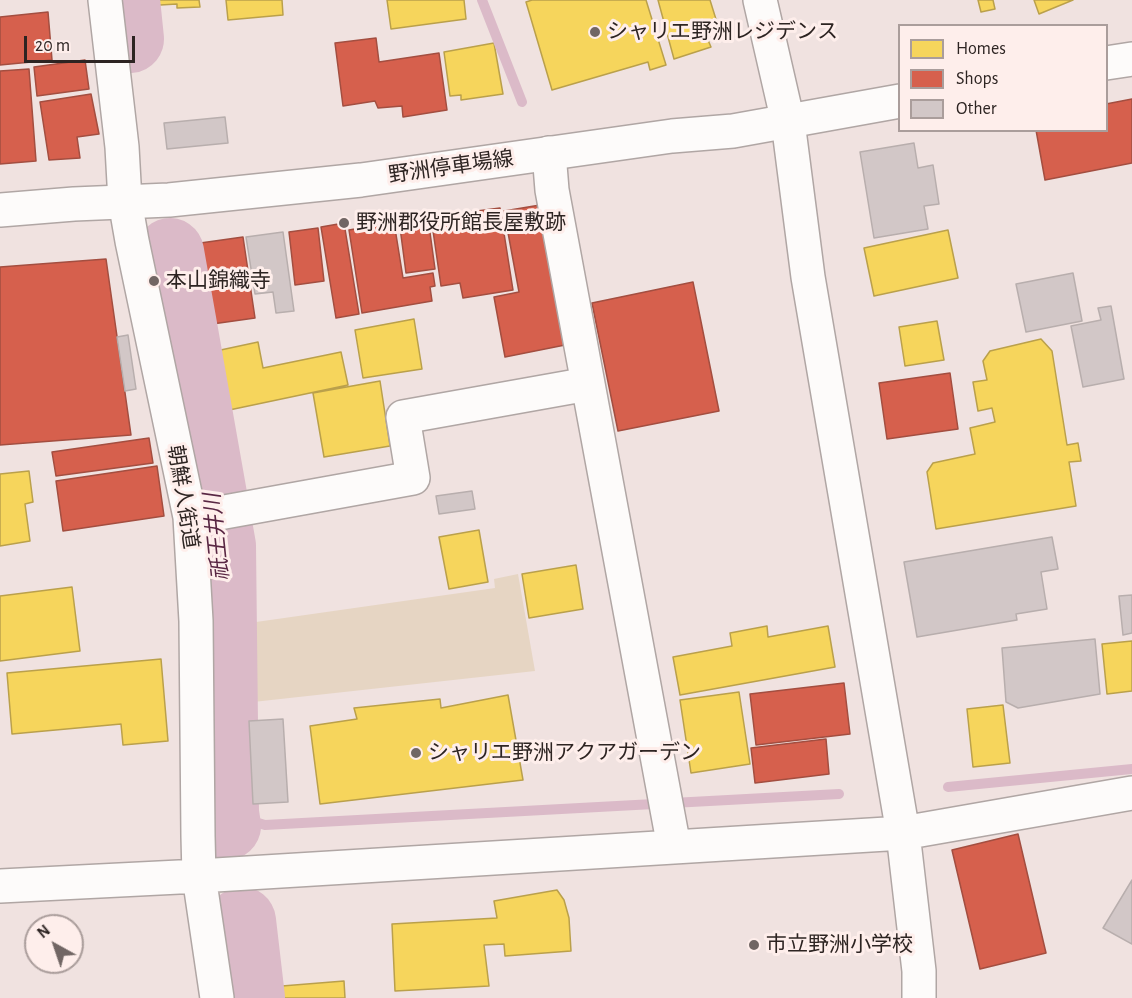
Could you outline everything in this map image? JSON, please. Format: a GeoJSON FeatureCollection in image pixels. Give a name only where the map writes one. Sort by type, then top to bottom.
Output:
{"type":"FeatureCollection","features":[{"type":"Feature","properties":{"kind":"street","name":"朝鮮人街道"},"geometry":{"type":"LineString","coordinates":[[105,0],[122,147],[125,201],[132,241],[199,516],[196,621],[199,876],[217,998]]}},
{"type":"Feature","properties":{"kind":"street"},"geometry":{"type":"LineString","coordinates":[[760,0],[788,122],[808,277],[903,833],[919,971],[919,998]]}},
{"type":"Feature","properties":{"kind":"street"},"geometry":{"type":"LineString","coordinates":[[1108,63],[1132,58]]}},
{"type":"Feature","properties":{"kind":"street","name":"野洲停車場線"},"geometry":{"type":"LineString","coordinates":[[0,210],[170,200],[361,180],[672,136],[733,131],[898,102]]}},
{"type":"Feature","properties":{"kind":"street"},"geometry":{"type":"LineString","coordinates":[[549,153],[552,190],[674,847]]}},
{"type":"Feature","properties":{"kind":"street"},"geometry":{"type":"LineString","coordinates":[[199,516],[413,478],[403,417],[588,384]]}},
{"type":"Feature","properties":{"kind":"street"},"geometry":{"type":"LineString","coordinates":[[0,886],[903,833],[1132,793]]}},
{"type":"Feature","properties":{"kind":"shaded area"},"geometry":{"type":"Polygon","coordinates":[[[518,574],[535,671],[235,704],[242,624],[495,588],[494,579],[518,574]]]}},
{"type":"Feature","properties":{"kind":"building: Homes"},"geometry":{"type":"Polygon","coordinates":[[[142,0],[199,0],[200,7],[177,8],[177,4],[143,6],[142,0]]]}},
{"type":"Feature","properties":{"kind":"building: Homes"},"geometry":{"type":"Polygon","coordinates":[[[226,0],[282,0],[283,15],[228,20],[226,0]]]}},
{"type":"Feature","properties":{"kind":"building: Homes"},"geometry":{"type":"Polygon","coordinates":[[[387,0],[464,0],[466,19],[391,29],[387,0]]]}},
{"type":"Feature","properties":{"kind":"building: Homes","name":"シャリエ野洲レジデンス"},"geometry":{"type":"Polygon","coordinates":[[[532,0],[646,0],[666,65],[650,70],[648,62],[552,90],[526,2],[532,0]]]}},
{"type":"Feature","properties":{"kind":"building: Homes"},"geometry":{"type":"Polygon","coordinates":[[[658,0],[710,0],[719,29],[705,33],[711,47],[674,59],[658,0]]]}},
{"type":"Feature","properties":{"kind":"building: Homes"},"geometry":{"type":"Polygon","coordinates":[[[978,0],[993,0],[995,9],[981,12],[978,0]]]}},
{"type":"Feature","properties":{"kind":"building: Homes"},"geometry":{"type":"Polygon","coordinates":[[[1034,0],[1073,0],[1039,14],[1034,0]]]}},
{"type":"Feature","properties":{"kind":"building: Homes"},"geometry":{"type":"Polygon","coordinates":[[[494,43],[503,94],[461,100],[461,95],[450,96],[444,52],[494,43]]]}},
{"type":"Feature","properties":{"kind":"building: Homes"},"geometry":{"type":"Polygon","coordinates":[[[948,230],[958,278],[874,296],[864,248],[948,230]]]}},
{"type":"Feature","properties":{"kind":"building: Homes"},"geometry":{"type":"Polygon","coordinates":[[[414,319],[422,369],[363,378],[355,330],[414,319]]]}},
{"type":"Feature","properties":{"kind":"building: Homes"},"geometry":{"type":"Polygon","coordinates":[[[937,321],[944,360],[905,366],[899,327],[937,321]]]}},
{"type":"Feature","properties":{"kind":"building: Homes"},"geometry":{"type":"Polygon","coordinates":[[[1041,339],[1052,351],[1067,445],[1078,443],[1081,461],[1069,462],[1076,506],[936,529],[927,472],[933,463],[975,454],[970,428],[995,422],[992,408],[978,411],[973,382],[987,380],[983,361],[990,351],[1041,339]]]}},
{"type":"Feature","properties":{"kind":"building: Homes"},"geometry":{"type":"Polygon","coordinates":[[[258,342],[263,368],[341,352],[348,385],[215,413],[202,354],[258,342]]]}},
{"type":"Feature","properties":{"kind":"building: Homes"},"geometry":{"type":"Polygon","coordinates":[[[380,381],[390,446],[324,457],[313,393],[380,381]]]}},
{"type":"Feature","properties":{"kind":"building: Homes"},"geometry":{"type":"Polygon","coordinates":[[[29,471],[33,502],[25,504],[30,541],[0,546],[0,474],[29,471]]]}},
{"type":"Feature","properties":{"kind":"building: Homes"},"geometry":{"type":"Polygon","coordinates":[[[479,530],[488,582],[449,589],[439,537],[479,530]]]}},
{"type":"Feature","properties":{"kind":"building: Homes"},"geometry":{"type":"Polygon","coordinates":[[[576,565],[583,609],[529,618],[522,574],[576,565]]]}},
{"type":"Feature","properties":{"kind":"building: Homes"},"geometry":{"type":"Polygon","coordinates":[[[72,587],[80,651],[0,661],[0,596],[72,587]]]}},
{"type":"Feature","properties":{"kind":"building: Homes"},"geometry":{"type":"Polygon","coordinates":[[[767,626],[768,637],[828,626],[835,667],[680,695],[673,657],[732,646],[730,633],[767,626]]]}},
{"type":"Feature","properties":{"kind":"building: Homes"},"geometry":{"type":"Polygon","coordinates":[[[1132,641],[1132,691],[1107,694],[1102,644],[1132,641]]]}},
{"type":"Feature","properties":{"kind":"building: Homes"},"geometry":{"type":"Polygon","coordinates":[[[161,659],[168,741],[123,745],[121,724],[12,734],[7,673],[161,659]]]}},
{"type":"Feature","properties":{"kind":"building: Homes"},"geometry":{"type":"Polygon","coordinates":[[[739,692],[750,764],[691,773],[680,700],[739,692]]]}},
{"type":"Feature","properties":{"kind":"building: Homes","name":"シャリエ野洲アクアガーデン"},"geometry":{"type":"Polygon","coordinates":[[[508,695],[523,780],[320,804],[310,726],[357,719],[354,708],[440,699],[441,708],[508,695]]]}},
{"type":"Feature","properties":{"kind":"building: Homes"},"geometry":{"type":"Polygon","coordinates":[[[1003,705],[1010,763],[973,767],[967,709],[1003,705]]]}},
{"type":"Feature","properties":{"kind":"building: Homes"},"geometry":{"type":"Polygon","coordinates":[[[557,890],[564,900],[569,918],[571,951],[505,956],[504,944],[484,945],[489,986],[395,991],[392,924],[497,918],[494,901],[557,890]]]}},
{"type":"Feature","properties":{"kind":"building: Homes"},"geometry":{"type":"Polygon","coordinates":[[[344,981],[345,998],[282,998],[282,986],[344,981]]]}},
{"type":"Feature","properties":{"kind":"building: Shops"},"geometry":{"type":"Polygon","coordinates":[[[48,12],[52,60],[0,65],[0,17],[48,12]]]}},
{"type":"Feature","properties":{"kind":"building: Shops"},"geometry":{"type":"Polygon","coordinates":[[[376,38],[379,62],[439,53],[447,110],[403,117],[402,106],[378,108],[375,101],[343,106],[335,43],[376,38]]]}},
{"type":"Feature","properties":{"kind":"building: Shops"},"geometry":{"type":"Polygon","coordinates":[[[85,60],[89,89],[37,96],[34,67],[85,60]]]}},
{"type":"Feature","properties":{"kind":"building: Shops"},"geometry":{"type":"Polygon","coordinates":[[[29,69],[36,161],[0,164],[0,71],[29,69]]]}},
{"type":"Feature","properties":{"kind":"building: Shops"},"geometry":{"type":"Polygon","coordinates":[[[91,94],[99,134],[77,137],[80,158],[49,160],[40,102],[91,94]]]}},
{"type":"Feature","properties":{"kind":"building: Shops"},"geometry":{"type":"Polygon","coordinates":[[[1132,99],[1132,163],[1045,180],[1036,132],[1108,132],[1108,104],[1132,99]]]}},
{"type":"Feature","properties":{"kind":"building: Shops"},"geometry":{"type":"Polygon","coordinates":[[[540,205],[565,345],[505,357],[494,297],[519,292],[504,211],[540,205]]]}},
{"type":"Feature","properties":{"kind":"building: Shops"},"geometry":{"type":"Polygon","coordinates":[[[500,208],[513,290],[463,298],[460,283],[441,286],[431,217],[500,208]]]}},
{"type":"Feature","properties":{"kind":"building: Shops"},"geometry":{"type":"Polygon","coordinates":[[[428,218],[435,269],[406,273],[399,220],[428,218]]]}},
{"type":"Feature","properties":{"kind":"building: Shops"},"geometry":{"type":"Polygon","coordinates":[[[394,222],[403,278],[433,273],[435,286],[430,287],[432,301],[362,313],[349,230],[394,222]]]}},
{"type":"Feature","properties":{"kind":"building: Shops"},"geometry":{"type":"Polygon","coordinates":[[[344,223],[359,314],[336,318],[321,227],[344,223]]]}},
{"type":"Feature","properties":{"kind":"building: Shops"},"geometry":{"type":"Polygon","coordinates":[[[318,228],[324,281],[295,285],[289,232],[318,228]]]}},
{"type":"Feature","properties":{"kind":"building: Shops"},"geometry":{"type":"Polygon","coordinates":[[[243,237],[255,318],[191,327],[179,246],[243,237]]]}},
{"type":"Feature","properties":{"kind":"building: Shops"},"geometry":{"type":"Polygon","coordinates":[[[106,259],[131,435],[0,445],[0,267],[106,259]]]}},
{"type":"Feature","properties":{"kind":"building: Shops"},"geometry":{"type":"Polygon","coordinates":[[[693,282],[719,411],[618,431],[592,303],[693,282]]]}},
{"type":"Feature","properties":{"kind":"building: Shops"},"geometry":{"type":"Polygon","coordinates":[[[950,373],[958,429],[887,439],[879,383],[950,373]]]}},
{"type":"Feature","properties":{"kind":"building: Shops"},"geometry":{"type":"Polygon","coordinates":[[[149,438],[153,463],[56,476],[52,452],[149,438]]]}},
{"type":"Feature","properties":{"kind":"building: Shops"},"geometry":{"type":"Polygon","coordinates":[[[157,466],[164,516],[63,531],[56,481],[157,466]]]}},
{"type":"Feature","properties":{"kind":"building: Shops"},"geometry":{"type":"Polygon","coordinates":[[[844,683],[850,734],[756,745],[750,694],[844,683]]]}},
{"type":"Feature","properties":{"kind":"building: Shops"},"geometry":{"type":"Polygon","coordinates":[[[826,739],[829,774],[755,783],[751,748],[826,739]]]}},
{"type":"Feature","properties":{"kind":"building: Shops"},"geometry":{"type":"Polygon","coordinates":[[[1018,834],[1046,953],[980,969],[952,850],[1018,834]]]}},
{"type":"Feature","properties":{"kind":"building: Other"},"geometry":{"type":"Polygon","coordinates":[[[225,117],[228,143],[167,149],[164,123],[225,117]]]}},
{"type":"Feature","properties":{"kind":"building: Other"},"geometry":{"type":"Polygon","coordinates":[[[914,143],[918,168],[933,165],[939,204],[924,206],[928,229],[874,238],[860,152],[914,143]]]}},
{"type":"Feature","properties":{"kind":"building: Other"},"geometry":{"type":"Polygon","coordinates":[[[283,232],[294,311],[276,313],[273,292],[255,294],[246,237],[283,232]]]}},
{"type":"Feature","properties":{"kind":"building: Other"},"geometry":{"type":"Polygon","coordinates":[[[1073,273],[1082,321],[1026,332],[1016,284],[1073,273]]]}},
{"type":"Feature","properties":{"kind":"building: Other"},"geometry":{"type":"Polygon","coordinates":[[[1111,306],[1124,379],[1083,387],[1071,326],[1101,320],[1098,308],[1111,306]]]}},
{"type":"Feature","properties":{"kind":"building: Other"},"geometry":{"type":"Polygon","coordinates":[[[128,335],[136,389],[125,391],[117,337],[128,335]]]}},
{"type":"Feature","properties":{"kind":"building: Other"},"geometry":{"type":"Polygon","coordinates":[[[472,491],[475,509],[439,514],[436,496],[472,491]]]}},
{"type":"Feature","properties":{"kind":"building: Other"},"geometry":{"type":"Polygon","coordinates":[[[1052,537],[1058,569],[1041,572],[1047,609],[1016,614],[1017,620],[917,637],[904,562],[1052,537]]]}},
{"type":"Feature","properties":{"kind":"building: Other"},"geometry":{"type":"Polygon","coordinates":[[[1132,595],[1132,633],[1123,635],[1119,596],[1132,595]]]}},
{"type":"Feature","properties":{"kind":"building: Other"},"geometry":{"type":"Polygon","coordinates":[[[1095,639],[1100,694],[1018,708],[1006,702],[1002,648],[1095,639]]]}},
{"type":"Feature","properties":{"kind":"building: Other"},"geometry":{"type":"Polygon","coordinates":[[[283,719],[288,802],[253,804],[249,721],[283,719]]]}},
{"type":"Feature","properties":{"kind":"building: Other"},"geometry":{"type":"Polygon","coordinates":[[[1132,880],[1132,944],[1103,928],[1132,880]]]}},
{"type":"Feature","properties":{"kind":"waterway","name":"祇王井川"},"geometry":{"type":"LineString","coordinates":[[126,0],[130,39]]}},
{"type":"Feature","properties":{"kind":"waterway"},"geometry":{"type":"LineString","coordinates":[[482,0],[522,102]]}},
{"type":"Feature","properties":{"kind":"waterway","name":"祇王井川"},"geometry":{"type":"LineString","coordinates":[[170,252],[222,546],[227,826]]}},
{"type":"Feature","properties":{"kind":"waterway"},"geometry":{"type":"LineString","coordinates":[[948,787],[1132,769]]}},
{"type":"Feature","properties":{"kind":"waterway"},"geometry":{"type":"LineString","coordinates":[[225,813],[265,825],[839,794]]}},
{"type":"Feature","properties":{"kind":"waterway","name":"祇王井川"},"geometry":{"type":"LineString","coordinates":[[242,921],[251,998]]}},
{"type":"Feature","properties":{"kind":"place","name":"シャリエ野洲レジデンス"},"geometry":{"type":"Point","coordinates":[595,32]}},
{"type":"Feature","properties":{"kind":"place","name":"野洲郡役所館長屋敷跡"},"geometry":{"type":"Point","coordinates":[344,223]}},
{"type":"Feature","properties":{"kind":"place","name":"本山錦織寺"},"geometry":{"type":"Point","coordinates":[154,281]}},
{"type":"Feature","properties":{"kind":"place","name":"シャリエ野洲アクアガーデン"},"geometry":{"type":"Point","coordinates":[416,753]}},
{"type":"Feature","properties":{"kind":"place","name":"市立野洲小学校"},"geometry":{"type":"Point","coordinates":[754,945]}}]}
